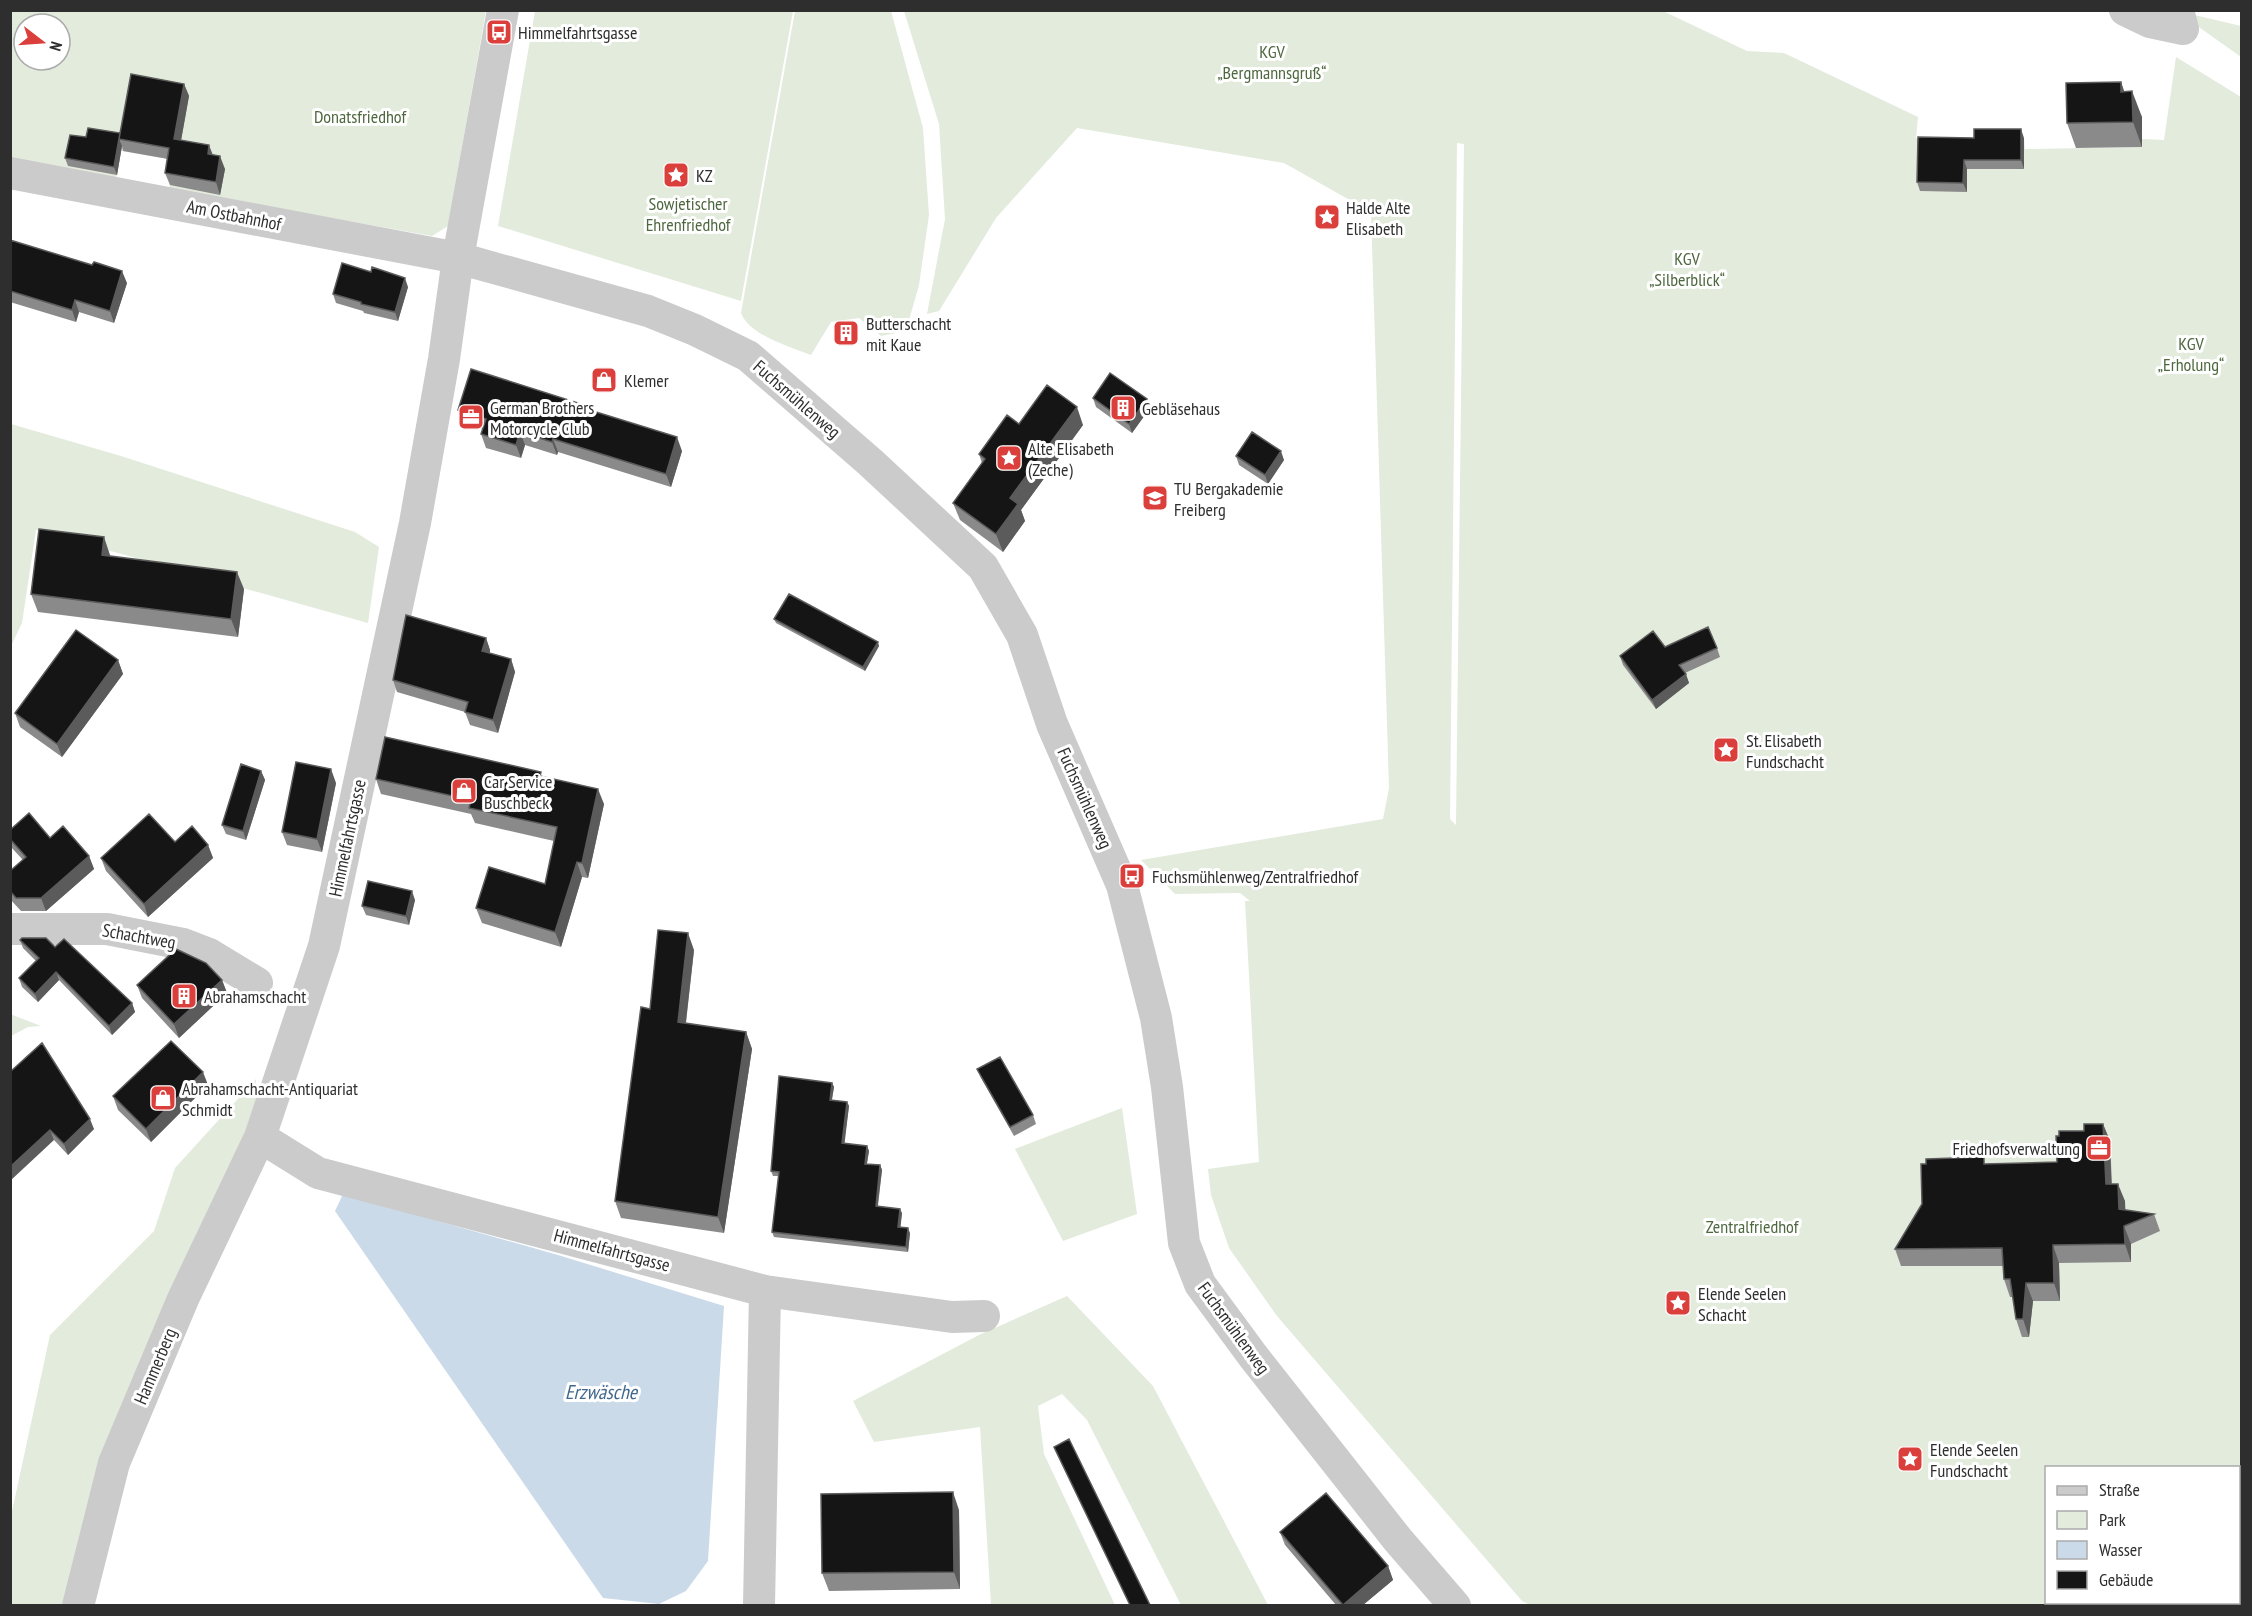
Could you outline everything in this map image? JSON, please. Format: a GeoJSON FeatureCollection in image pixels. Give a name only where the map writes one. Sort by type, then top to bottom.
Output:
{"type":"FeatureCollection","features":[{"type":"Feature","properties":{"kind":"street","name":"Himmelfahrtsgasse"},"geometry":{"type":"LineString","coordinates":[[503,10],[458,258],[444,359],[415,523],[326,936],[260,1137],[318,1173],[765,1291],[941,1316],[984,1316]]}},
{"type":"Feature","properties":{"kind":"street"},"geometry":{"type":"LineString","coordinates":[[2125,10],[2151,22],[2181,20]]}},
{"type":"Feature","properties":{"kind":"street","name":"Am Ostbahnhof"},"geometry":{"type":"LineString","coordinates":[[10,173],[458,258]]}},
{"type":"Feature","properties":{"kind":"street","name":"Fuchsmühlenweg"},"geometry":{"type":"LineString","coordinates":[[458,258],[648,311],[695,330],[748,356],[870,462],[983,567],[1022,635],[1052,724],[1122,885],[1156,1018],[1167,1087],[1184,1242],[1200,1284],[1267,1375],[1398,1540],[1455,1605]]}},
{"type":"Feature","properties":{"kind":"street","name":"Schachtweg"},"geometry":{"type":"LineString","coordinates":[[10,929],[73,927],[107,929],[183,944],[209,954],[257,983]]}},
{"type":"Feature","properties":{"kind":"street","name":"Hammerberg"},"geometry":{"type":"LineString","coordinates":[[78,1605],[114,1463],[183,1299],[260,1137]]}},
{"type":"Feature","properties":{"kind":"street"},"geometry":{"type":"LineString","coordinates":[[759,1605],[765,1291]]}},
{"type":"Feature","properties":{"kind":"green space","name":"Donatsfriedhof"},"geometry":{"type":"Polygon","coordinates":[[[10,11],[486,11],[448,226],[432,236],[169,189],[174,160],[121,151],[116,179],[11,160],[10,11]]]}},
{"type":"Feature","properties":{"kind":"green space","name":"Sowjetischer Ehrenfriedhof"},"geometry":{"type":"Polygon","coordinates":[[[535,11],[793,11],[741,301],[498,226],[535,11]]]}},
{"type":"Feature","properties":{"kind":"green space"},"geometry":{"type":"Polygon","coordinates":[[[795,11],[891,11],[923,128],[929,215],[919,285],[906,331],[881,336],[859,318],[831,322],[811,355],[761,334],[745,321],[741,313],[795,11]]]}},
{"type":"Feature","properties":{"kind":"green space"},"geometry":{"type":"Polygon","coordinates":[[[904,11],[1663,11],[1747,51],[1784,53],[1918,117],[1916,138],[2024,138],[2025,149],[2142,147],[2142,139],[2164,140],[2176,57],[2241,97],[2241,1605],[1530,1605],[1522,1601],[1277,1316],[1229,1248],[1211,1195],[1208,1169],[1259,1162],[1245,901],[1250,901],[1240,893],[1175,894],[1141,860],[1383,819],[1389,788],[1371,212],[1284,163],[1077,128],[996,218],[939,311],[927,314],[945,219],[939,124],[904,11]],[[1457,143],[1450,819],[1456,825],[1464,144],[1457,143]]]}},
{"type":"Feature","properties":{"kind":"green space"},"geometry":{"type":"Polygon","coordinates":[[[2182,12],[2241,26],[2241,57],[2189,20],[2182,12]]]}},
{"type":"Feature","properties":{"kind":"green space"},"geometry":{"type":"Polygon","coordinates":[[[11,424],[121,456],[355,532],[379,547],[368,623],[36,530],[22,623],[11,646],[11,424]]]}},
{"type":"Feature","properties":{"kind":"green space"},"geometry":{"type":"Polygon","coordinates":[[[10,1014],[41,1026],[28,1027],[11,1036],[10,1014]]]}},
{"type":"Feature","properties":{"kind":"green space"},"geometry":{"type":"Polygon","coordinates":[[[256,1079],[256,1106],[183,1299],[78,1605],[11,1606],[11,1516],[50,1335],[154,1231],[175,1168],[256,1079]]]}},
{"type":"Feature","properties":{"kind":"green space"},"geometry":{"type":"Polygon","coordinates":[[[1122,1108],[1137,1214],[1063,1241],[1015,1149],[1122,1108]]]}},
{"type":"Feature","properties":{"kind":"green space"},"geometry":{"type":"Polygon","coordinates":[[[1067,1296],[1153,1386],[1268,1605],[1181,1605],[1087,1420],[1062,1394],[1038,1406],[1044,1454],[1115,1605],[991,1605],[980,1427],[874,1442],[853,1401],[979,1335],[1067,1296]]]}},
{"type":"Feature","properties":{"kind":"water","name":"Erzwäsche"},"geometry":{"type":"Polygon","coordinates":[[[343,1194],[558,1255],[724,1306],[708,1561],[686,1591],[659,1604],[603,1598],[335,1211],[343,1194]]]}},
{"type":"Feature","properties":{"kind":"building"},"geometry":{"type":"Polygon","coordinates":[[[131,74],[184,84],[174,139],[209,145],[208,154],[220,156],[216,182],[165,173],[169,148],[119,139],[131,74]]]}},
{"type":"Feature","properties":{"kind":"building"},"geometry":{"type":"Polygon","coordinates":[[[2121,82],[2121,92],[2132,91],[2133,122],[2067,123],[2066,83],[2121,82]]]}},
{"type":"Feature","properties":{"kind":"building"},"geometry":{"type":"Polygon","coordinates":[[[88,128],[120,133],[114,167],[65,158],[70,135],[86,137],[88,128]]]}},
{"type":"Feature","properties":{"kind":"building"},"geometry":{"type":"Polygon","coordinates":[[[1974,129],[2021,129],[2021,160],[1964,160],[1963,183],[1917,182],[1918,137],[1974,138],[1974,129]]]}},
{"type":"Feature","properties":{"kind":"building"},"geometry":{"type":"Polygon","coordinates":[[[10,240],[92,265],[94,262],[122,271],[110,311],[75,300],[72,310],[10,291],[10,240]]]}},
{"type":"Feature","properties":{"kind":"building"},"geometry":{"type":"Polygon","coordinates":[[[342,263],[371,272],[372,267],[405,278],[395,312],[333,294],[342,263]]]}},
{"type":"Feature","properties":{"kind":"building"},"geometry":{"type":"Polygon","coordinates":[[[471,369],[581,404],[580,407],[677,437],[666,474],[553,439],[552,442],[520,432],[516,445],[481,434],[486,419],[458,410],[471,369]]]}},
{"type":"Feature","properties":{"kind":"building","name":"Gebläsehaus"},"geometry":{"type":"Polygon","coordinates":[[[1110,373],[1147,399],[1129,424],[1093,398],[1110,373]]]}},
{"type":"Feature","properties":{"kind":"building"},"geometry":{"type":"Polygon","coordinates":[[[1047,385],[1077,407],[1010,498],[1018,504],[996,534],[953,503],[985,459],[979,454],[1007,415],[1019,424],[1047,385]]]}},
{"type":"Feature","properties":{"kind":"building"},"geometry":{"type":"Polygon","coordinates":[[[1252,432],[1281,451],[1265,475],[1236,456],[1252,432]]]}},
{"type":"Feature","properties":{"kind":"building"},"geometry":{"type":"Polygon","coordinates":[[[39,529],[104,537],[102,555],[237,572],[231,619],[31,594],[39,529]]]}},
{"type":"Feature","properties":{"kind":"building"},"geometry":{"type":"Polygon","coordinates":[[[789,594],[878,642],[863,667],[774,619],[789,594]]]}},
{"type":"Feature","properties":{"kind":"building"},"geometry":{"type":"Polygon","coordinates":[[[406,615],[486,638],[482,651],[511,659],[493,720],[465,712],[468,702],[393,680],[406,615]]]}},
{"type":"Feature","properties":{"kind":"building"},"geometry":{"type":"Polygon","coordinates":[[[1708,627],[1717,648],[1679,665],[1686,674],[1652,700],[1620,656],[1653,631],[1665,647],[1708,627]]]}},
{"type":"Feature","properties":{"kind":"building"},"geometry":{"type":"Polygon","coordinates":[[[76,630],[118,660],[57,744],[15,713],[76,630]]]}},
{"type":"Feature","properties":{"kind":"building"},"geometry":{"type":"Polygon","coordinates":[[[385,737],[541,772],[540,776],[598,789],[582,863],[577,862],[555,932],[476,908],[489,867],[545,884],[557,827],[469,808],[471,800],[376,779],[385,737]]]}},
{"type":"Feature","properties":{"kind":"building"},"geometry":{"type":"Polygon","coordinates":[[[296,762],[331,769],[317,839],[282,832],[296,762]]]}},
{"type":"Feature","properties":{"kind":"building"},"geometry":{"type":"Polygon","coordinates":[[[241,764],[261,771],[243,831],[222,825],[241,764]]]}},
{"type":"Feature","properties":{"kind":"building"},"geometry":{"type":"Polygon","coordinates":[[[29,813],[50,838],[63,826],[89,856],[41,898],[16,898],[10,891],[10,871],[26,857],[10,839],[10,830],[29,813]]]}},
{"type":"Feature","properties":{"kind":"building"},"geometry":{"type":"Polygon","coordinates":[[[149,814],[175,842],[192,826],[208,845],[144,904],[101,858],[149,814]]]}},
{"type":"Feature","properties":{"kind":"building"},"geometry":{"type":"Polygon","coordinates":[[[368,881],[412,891],[406,916],[362,906],[368,881]]]}},
{"type":"Feature","properties":{"kind":"building"},"geometry":{"type":"Polygon","coordinates":[[[658,930],[688,933],[678,1022],[746,1032],[718,1217],[615,1201],[641,1007],[650,1009],[658,930]]]}},
{"type":"Feature","properties":{"kind":"building"},"geometry":{"type":"Polygon","coordinates":[[[22,938],[46,938],[55,947],[64,939],[132,1003],[109,1026],[56,972],[35,994],[19,978],[39,958],[20,940],[22,938]]]}},
{"type":"Feature","properties":{"kind":"building","name":"Abrahamschacht"},"geometry":{"type":"Polygon","coordinates":[[[176,949],[206,963],[222,980],[174,1024],[137,985],[176,949]]]}},
{"type":"Feature","properties":{"kind":"building","name":"Abrahamschacht-Antiquariat Schmidt"},"geometry":{"type":"Polygon","coordinates":[[[171,1041],[203,1072],[146,1129],[113,1096],[171,1041]]]}},
{"type":"Feature","properties":{"kind":"building"},"geometry":{"type":"Polygon","coordinates":[[[42,1043],[90,1119],[64,1144],[50,1130],[10,1167],[10,1072],[42,1043]]]}},
{"type":"Feature","properties":{"kind":"building"},"geometry":{"type":"Polygon","coordinates":[[[1000,1057],[1033,1115],[1010,1127],[977,1069],[1000,1057]]]}},
{"type":"Feature","properties":{"kind":"building"},"geometry":{"type":"Polygon","coordinates":[[[779,1076],[832,1083],[830,1100],[847,1102],[842,1143],[867,1146],[865,1164],[880,1165],[876,1206],[900,1209],[898,1227],[908,1228],[906,1247],[772,1232],[779,1172],[771,1171],[779,1076]]]}},
{"type":"Feature","properties":{"kind":"building"},"geometry":{"type":"Polygon","coordinates":[[[2084,1124],[2103,1124],[2106,1184],[2118,1184],[2119,1209],[2154,1214],[2124,1226],[2125,1244],[2053,1245],[2054,1283],[2026,1283],[2023,1319],[2016,1319],[2010,1279],[2004,1279],[2002,1248],[1895,1249],[1922,1204],[1921,1164],[1926,1164],[1926,1159],[1984,1157],[1984,1164],[2057,1162],[2056,1136],[2059,1136],[2059,1131],[2084,1131],[2084,1124]]]}},
{"type":"Feature","properties":{"kind":"building"},"geometry":{"type":"Polygon","coordinates":[[[1069,1439],[1150,1605],[1130,1605],[1054,1447],[1069,1439]]]}},
{"type":"Feature","properties":{"kind":"building"},"geometry":{"type":"Polygon","coordinates":[[[953,1492],[954,1572],[822,1573],[821,1494],[953,1492]]]}},
{"type":"Feature","properties":{"kind":"building"},"geometry":{"type":"Polygon","coordinates":[[[1326,1493],[1388,1566],[1343,1605],[1280,1532],[1326,1493]]]}},
{"type":"Feature","properties":{"kind":"place","name":"Himmelfahrtsgasse"},"geometry":{"type":"Point","coordinates":[499,32]}},
{"type":"Feature","properties":{"kind":"place","name":"KZ"},"geometry":{"type":"Point","coordinates":[676,175]}},
{"type":"Feature","properties":{"kind":"place","name":"Halde Alte Elisabeth"},"geometry":{"type":"Point","coordinates":[1327,217]}},
{"type":"Feature","properties":{"kind":"place","name":"Butterschacht mit Kaue"},"geometry":{"type":"Point","coordinates":[846,333]}},
{"type":"Feature","properties":{"kind":"place","name":"Klemer"},"geometry":{"type":"Point","coordinates":[604,380]}},
{"type":"Feature","properties":{"kind":"place","name":"Gebläsehaus"},"geometry":{"type":"Point","coordinates":[1123,408]}},
{"type":"Feature","properties":{"kind":"place","name":"German Brothers Motorcycle Club"},"geometry":{"type":"Point","coordinates":[471,417]}},
{"type":"Feature","properties":{"kind":"place","name":"Alte Elisabeth (Zeche)"},"geometry":{"type":"Point","coordinates":[1009,458]}},
{"type":"Feature","properties":{"kind":"place","name":"TU Bergakademie Freiberg"},"geometry":{"type":"Point","coordinates":[1155,498]}},
{"type":"Feature","properties":{"kind":"place","name":"St. Elisabeth Fundschacht"},"geometry":{"type":"Point","coordinates":[1726,750]}},
{"type":"Feature","properties":{"kind":"place","name":"Car Service Buschbeck"},"geometry":{"type":"Point","coordinates":[464,791]}},
{"type":"Feature","properties":{"kind":"place","name":"Fuchsmühlenweg/Zentralfriedhof"},"geometry":{"type":"Point","coordinates":[1132,876]}},
{"type":"Feature","properties":{"kind":"place","name":"Abrahamschacht"},"geometry":{"type":"Point","coordinates":[184,996]}},
{"type":"Feature","properties":{"kind":"place","name":"Abrahamschacht-Antiquariat Schmidt"},"geometry":{"type":"Point","coordinates":[163,1098]}},
{"type":"Feature","properties":{"kind":"place","name":"Friedhofsverwaltung"},"geometry":{"type":"Point","coordinates":[2099,1148]}},
{"type":"Feature","properties":{"kind":"place","name":"Elende Seelen Schacht"},"geometry":{"type":"Point","coordinates":[1678,1303]}},
{"type":"Feature","properties":{"kind":"place","name":"Elende Seelen Fundschacht"},"geometry":{"type":"Point","coordinates":[1910,1459]}},
{"type":"Feature","properties":{"kind":"park label","name":"KGV „Bergmannsgruß“"},"geometry":{"type":"Point","coordinates":[1272,61]}},
{"type":"Feature","properties":{"kind":"park label","name":"KGV „Silberblick“"},"geometry":{"type":"Point","coordinates":[1687,268]}},
{"type":"Feature","properties":{"kind":"park label","name":"KGV „Erholung“"},"geometry":{"type":"Point","coordinates":[2191,353]}},
{"type":"Feature","properties":{"kind":"park label","name":"Zentralfriedhof"},"geometry":{"type":"Point","coordinates":[1752,1226]}}]}
